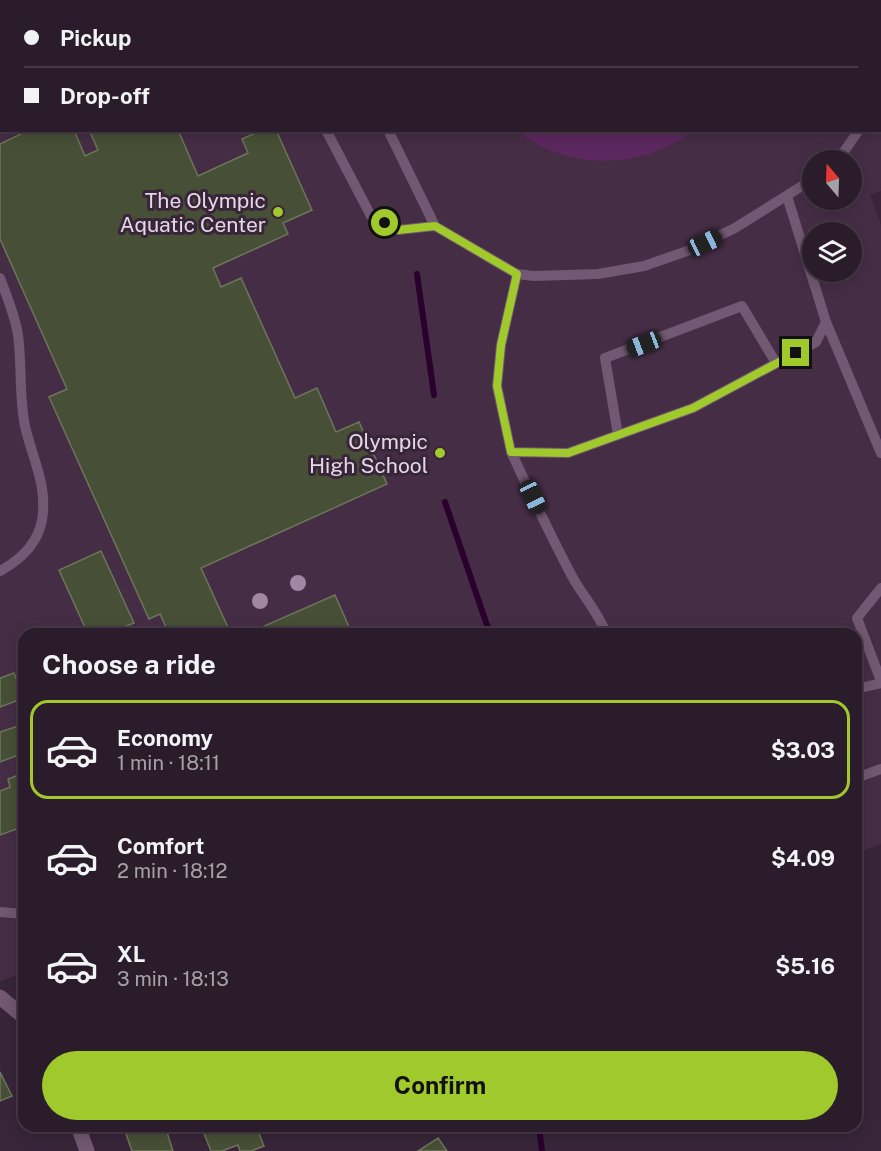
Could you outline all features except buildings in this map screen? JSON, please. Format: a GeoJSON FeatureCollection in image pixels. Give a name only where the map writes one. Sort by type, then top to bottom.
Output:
{"type":"FeatureCollection","features":[{"type":"Feature","properties":{"kind":"street"},"geometry":{"type":"LineString","coordinates":[[0,997],[18,1012]]}},
{"type":"Feature","properties":{"kind":"street"},"geometry":{"type":"LineString","coordinates":[[80,1132],[87,1151]]}},
{"type":"Feature","properties":{"kind":"lane"},"geometry":{"type":"LineString","coordinates":[[327,132],[371,216],[398,230],[435,226]]}},
{"type":"Feature","properties":{"kind":"lane"},"geometry":{"type":"LineString","coordinates":[[389,132],[435,226],[517,274],[534,276],[598,274],[645,266],[690,250],[735,228],[802,186]]}},
{"type":"Feature","properties":{"kind":"lane"},"geometry":{"type":"LineString","coordinates":[[845,150],[858,132]]}},
{"type":"Feature","properties":{"kind":"lane"},"geometry":{"type":"LineString","coordinates":[[787,196],[826,322],[881,453]]}},
{"type":"Feature","properties":{"kind":"lane"},"geometry":{"type":"LineString","coordinates":[[517,274],[501,345],[497,386],[511,452],[582,594],[603,628]]}},
{"type":"Feature","properties":{"kind":"lane"},"geometry":{"type":"LineString","coordinates":[[0,278],[13,310],[18,335],[25,426],[42,478],[44,502],[42,522],[33,543],[21,557],[0,571]]}},
{"type":"Feature","properties":{"kind":"lane"},"geometry":{"type":"LineString","coordinates":[[618,435],[605,358],[742,306],[776,363]]}},
{"type":"Feature","properties":{"kind":"lane"},"geometry":{"type":"LineString","coordinates":[[511,452],[568,453],[693,408],[816,342],[826,322]]}},
{"type":"Feature","properties":{"kind":"lane"},"geometry":{"type":"LineString","coordinates":[[861,628],[857,618],[881,588]]}},
{"type":"Feature","properties":{"kind":"lane"},"geometry":{"type":"LineString","coordinates":[[862,631],[881,682],[862,688]]}},
{"type":"Feature","properties":{"kind":"lane"},"geometry":{"type":"LineString","coordinates":[[862,776],[881,769]]}},
{"type":"Feature","properties":{"kind":"lane"},"geometry":{"type":"LineString","coordinates":[[0,912],[18,914]]}},
{"type":"Feature","properties":{"kind":"shaded area","name":"Olympic High School"},"geometry":{"type":"Polygon","coordinates":[[[0,132],[881,132],[881,191],[870,195],[881,225],[881,844],[862,851],[862,628],[18,628],[18,975],[0,981],[0,132]]]}},
{"type":"Feature","properties":{"kind":"shaded area"},"geometry":{"type":"Polygon","coordinates":[[[519,132],[691,132],[673,144],[651,153],[628,159],[605,161],[581,159],[537,144],[519,132]]]}},
{"type":"Feature","properties":{"kind":"waterway"},"geometry":{"type":"LineString","coordinates":[[417,274],[434,395]]}},
{"type":"Feature","properties":{"kind":"waterway"},"geometry":{"type":"LineString","coordinates":[[445,502],[488,628]]}},
{"type":"Feature","properties":{"kind":"waterway"},"geometry":{"type":"LineString","coordinates":[[540,1132],[542,1151]]}},
{"type":"Feature","properties":{"kind":"place","name":"The Olympic Aquatic Center"},"geometry":{"type":"Point","coordinates":[278,212]}},
{"type":"Feature","properties":{"kind":"place","name":"Olympic High School"},"geometry":{"type":"Point","coordinates":[440,453]}},
{"type":"Feature","properties":{"kind":"route"},"geometry":{"type":"LineString","coordinates":[[385,223],[398,230],[435,226],[517,274],[501,345],[497,386],[511,452],[568,453],[693,408],[796,353]]}}]}
